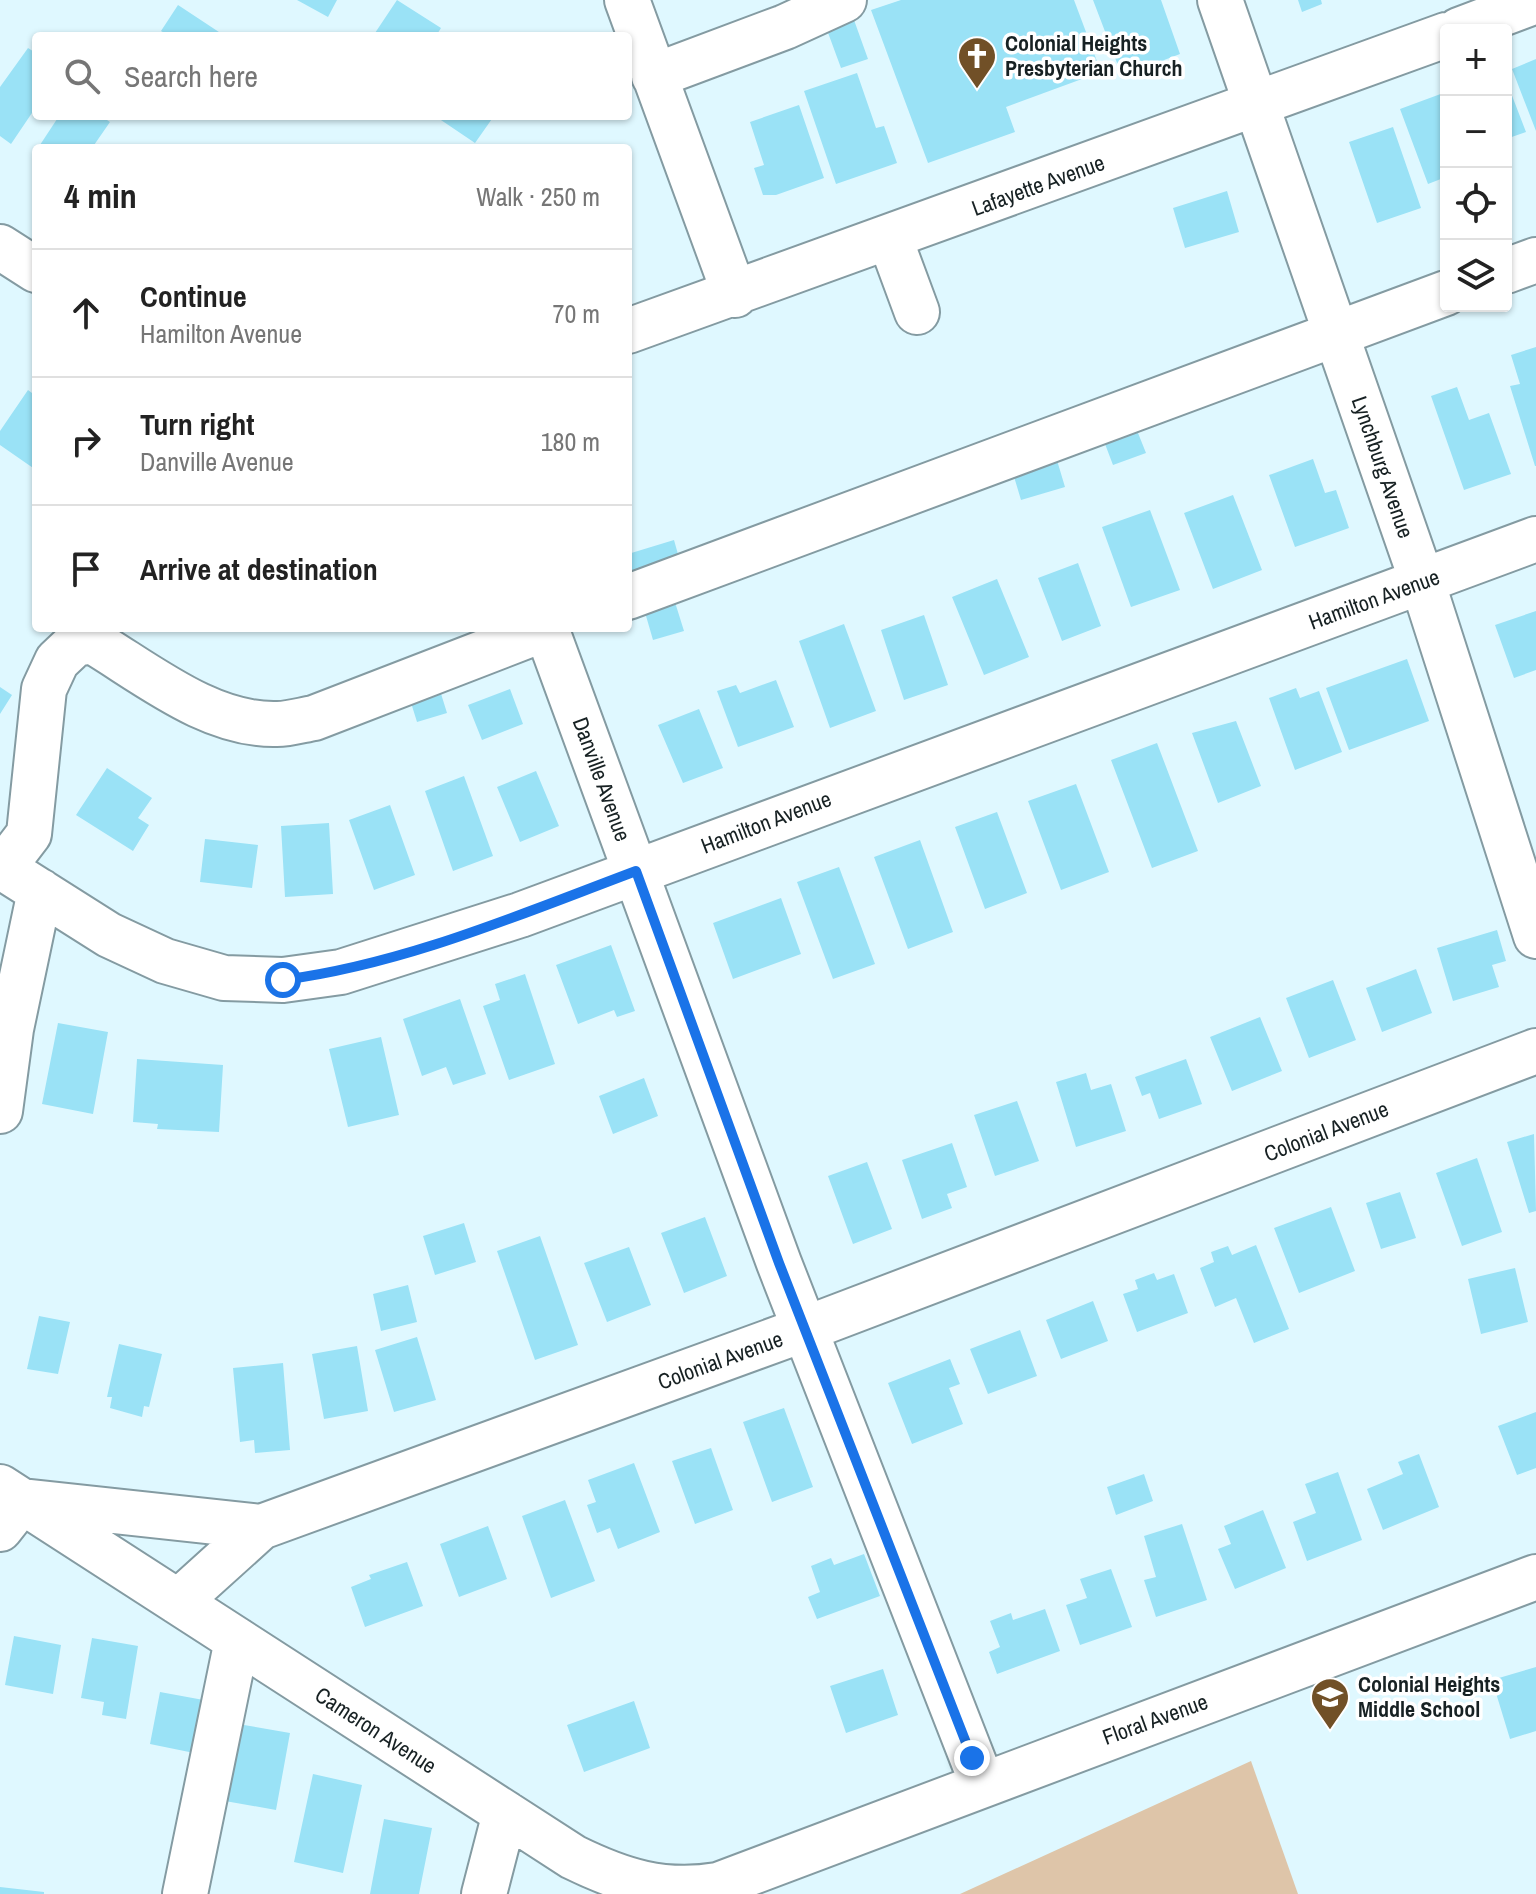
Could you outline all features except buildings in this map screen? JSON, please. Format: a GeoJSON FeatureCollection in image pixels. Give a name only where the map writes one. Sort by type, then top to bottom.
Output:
{"type":"FeatureCollection","features":[{"type":"Feature","properties":{"kind":"street"},"geometry":{"type":"LineString","coordinates":[[627,0],[735,295]]}},
{"type":"Feature","properties":{"kind":"street"},"geometry":{"type":"LineString","coordinates":[[654,76],[785,27],[844,0]]}},
{"type":"Feature","properties":{"kind":"street","name":"Lynchburg Avenue"},"geometry":{"type":"LineString","coordinates":[[1220,0],[1422,581],[1536,936]]}},
{"type":"Feature","properties":{"kind":"street"},"geometry":{"type":"LineString","coordinates":[[1475,24],[1536,1]]}},
{"type":"Feature","properties":{"kind":"street","name":"Lafayette Avenue"},"geometry":{"type":"LineString","coordinates":[[632,330],[890,239],[1440,37]]}},
{"type":"Feature","properties":{"kind":"street"},"geometry":{"type":"LineString","coordinates":[[890,239],[917,312]]}},
{"type":"Feature","properties":{"kind":"street"},"geometry":{"type":"LineString","coordinates":[[0,247],[32,267]]}},
{"type":"Feature","properties":{"kind":"street"},"geometry":{"type":"LineString","coordinates":[[1512,269],[1536,260]]}},
{"type":"Feature","properties":{"kind":"street"},"geometry":{"type":"LineString","coordinates":[[632,596],[1440,295]]}},
{"type":"Feature","properties":{"kind":"street","name":"Hamilton Avenue"},"geometry":{"type":"LineString","coordinates":[[2,867],[109,935],[165,961],[224,978],[283,980],[341,972],[387,960],[636,871],[1536,539]]}},
{"type":"Feature","properties":{"kind":"street"},"geometry":{"type":"LineString","coordinates":[[2,867],[29,834],[44,689],[57,661],[75,644],[92,641],[214,712],[249,722],[278,724],[314,718],[536,632]]}},
{"type":"Feature","properties":{"kind":"street","name":"Danville Avenue"},"geometry":{"type":"LineString","coordinates":[[547,632],[805,1329],[982,1783]]}},
{"type":"Feature","properties":{"kind":"street"},"geometry":{"type":"LineString","coordinates":[[0,1111],[11,1029],[40,891]]}},
{"type":"Feature","properties":{"kind":"street","name":"Colonial Avenue"},"geometry":{"type":"LineString","coordinates":[[7,1505],[261,1527],[805,1329],[1536,1051]]}},
{"type":"Feature","properties":{"kind":"street","name":"Cameron Avenue"},"geometry":{"type":"LineString","coordinates":[[7,1505],[178,1602],[573,1857],[622,1881],[652,1892],[692,1891],[786,1872]]}},
{"type":"Feature","properties":{"kind":"street"},"geometry":{"type":"LineString","coordinates":[[178,1602],[261,1527]]}},
{"type":"Feature","properties":{"kind":"street","name":"Floral Avenue"},"geometry":{"type":"LineString","coordinates":[[786,1872],[982,1783],[1536,1577]]}},
{"type":"Feature","properties":{"kind":"street"},"geometry":{"type":"LineString","coordinates":[[185,1894],[237,1640]]}},
{"type":"Feature","properties":{"kind":"street"},"geometry":{"type":"LineString","coordinates":[[484,1894],[505,1813]]}},
{"type":"Feature","properties":{"kind":"shaded area"},"geometry":{"type":"Polygon","coordinates":[[[1251,1761],[1298,1894],[960,1894],[1251,1761]]]}},
{"type":"Feature","properties":{"kind":"place","name":"Colonial Heights Presbyterian Church"},"geometry":{"type":"Point","coordinates":[977,90]}},
{"type":"Feature","properties":{"kind":"place","name":"Colonial Heights Middle School"},"geometry":{"type":"Point","coordinates":[1330,1731]}},
{"type":"Feature","properties":{"kind":"route"},"geometry":{"type":"LineString","coordinates":[[283,980],[341,972],[387,960],[636,871],[779,1263],[972,1758]]}}]}
